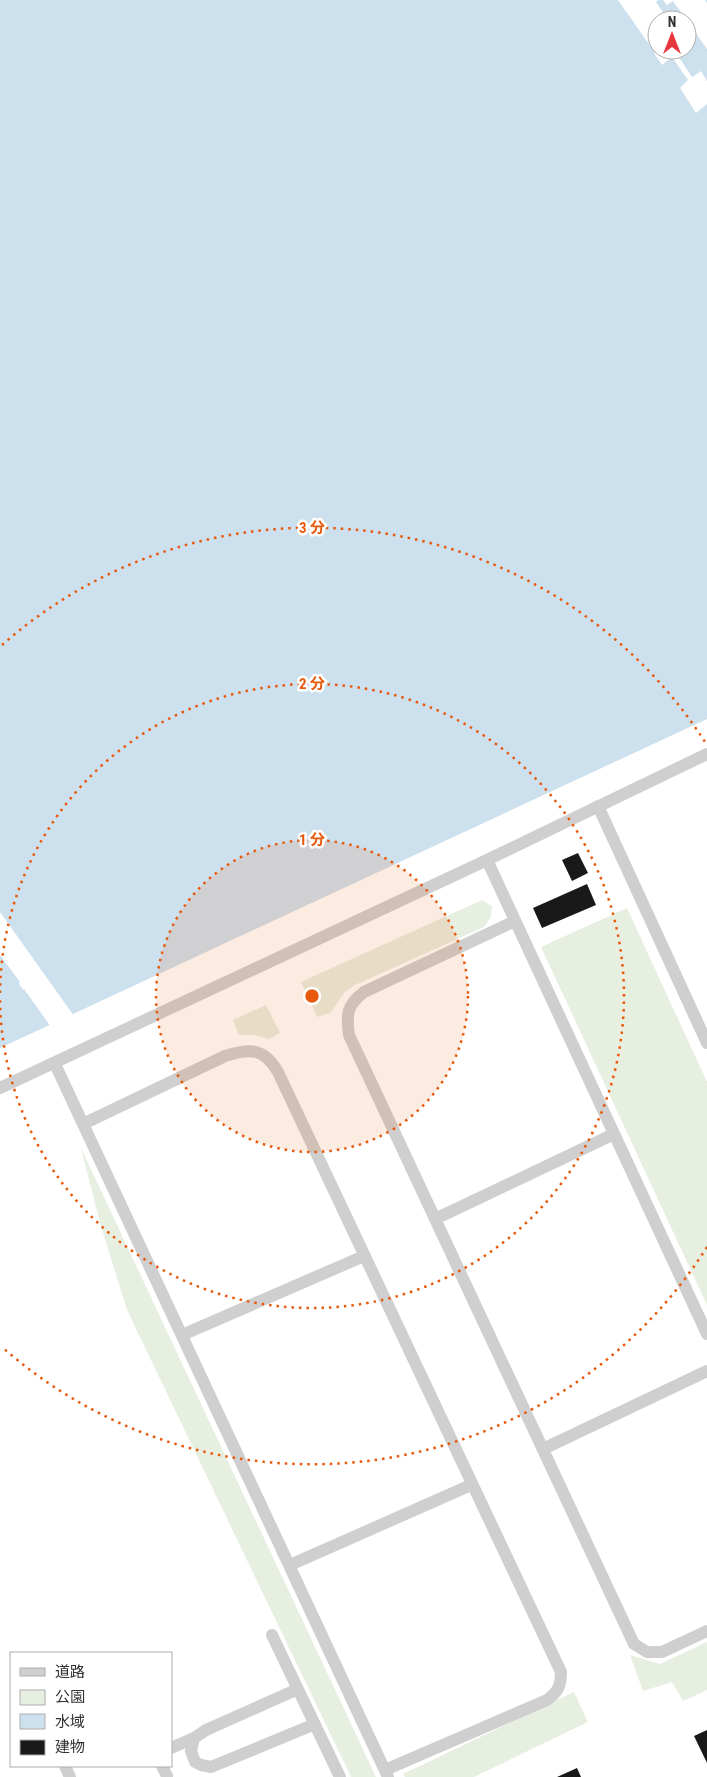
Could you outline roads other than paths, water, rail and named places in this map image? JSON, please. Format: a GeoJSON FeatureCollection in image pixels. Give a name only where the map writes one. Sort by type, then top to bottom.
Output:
{"type":"FeatureCollection","features":[{"type":"Feature","properties":{"kind":"lane"},"geometry":{"type":"LineString","coordinates":[[0,1088],[55,1064],[488,860],[707,754]]}},
{"type":"Feature","properties":{"kind":"lane"},"geometry":{"type":"LineString","coordinates":[[598,806],[707,1043]]}},
{"type":"Feature","properties":{"kind":"lane"},"geometry":{"type":"LineString","coordinates":[[488,860],[707,1334]]}},
{"type":"Feature","properties":{"kind":"lane"},"geometry":{"type":"LineString","coordinates":[[515,921],[364,992],[354,1000],[349,1009],[347,1022],[349,1036],[634,1644],[646,1652],[662,1652],[707,1631]]}},
{"type":"Feature","properties":{"kind":"lane"},"geometry":{"type":"LineString","coordinates":[[55,1064],[386,1774],[547,1700],[557,1693],[561,1683],[561,1672],[272,1061],[256,1051],[242,1051],[225,1056],[83,1124]]}},
{"type":"Feature","properties":{"kind":"lane"},"geometry":{"type":"LineString","coordinates":[[435,1219],[614,1134]]}},
{"type":"Feature","properties":{"kind":"lane"},"geometry":{"type":"LineString","coordinates":[[182,1335],[364,1256]]}},
{"type":"Feature","properties":{"kind":"lane"},"geometry":{"type":"LineString","coordinates":[[542,1450],[707,1371]]}},
{"type":"Feature","properties":{"kind":"lane"},"geometry":{"type":"LineString","coordinates":[[290,1565],[471,1485]]}},
{"type":"Feature","properties":{"kind":"lane"},"geometry":{"type":"LineString","coordinates":[[272,1635],[340,1777]]}},
{"type":"Feature","properties":{"kind":"lane"},"geometry":{"type":"LineString","coordinates":[[172,1748],[194,1738],[206,1730],[298,1689]]}},
{"type":"Feature","properties":{"kind":"lane"},"geometry":{"type":"LineString","coordinates":[[194,1738],[192,1751],[195,1762],[211,1767],[315,1724]]}},
{"type":"Feature","properties":{"kind":"water"},"geometry":{"type":"Polygon","coordinates":[[[0,0],[707,0],[707,719],[0,1048],[0,0]]]}}]}
